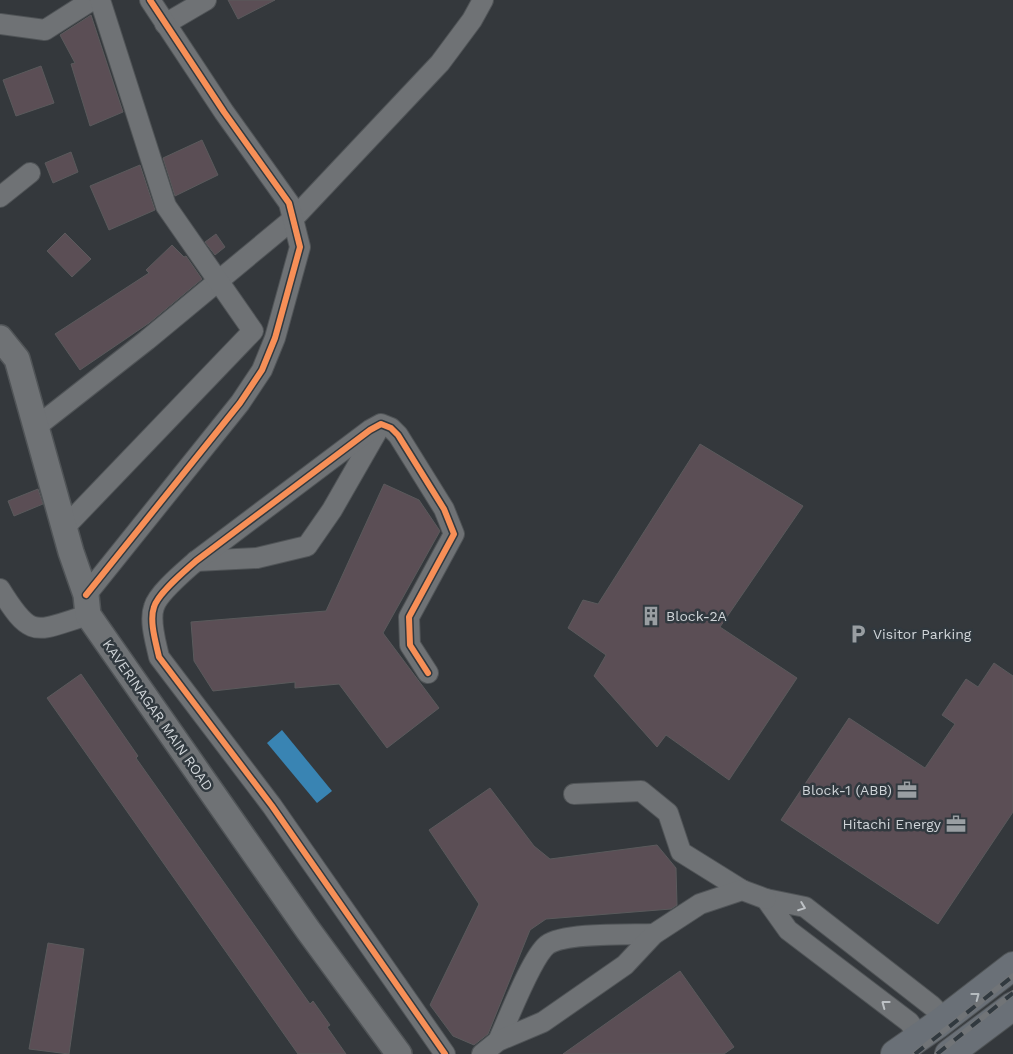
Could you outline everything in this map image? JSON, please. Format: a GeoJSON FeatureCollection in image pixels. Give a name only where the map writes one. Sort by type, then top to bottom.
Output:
{"type":"FeatureCollection","features":[{"type":"Feature","properties":{"kind":"main road"},"geometry":{"type":"LineString","coordinates":[[896,1054],[1013,966]]}},
{"type":"Feature","properties":{"kind":"main road"},"geometry":{"type":"LineString","coordinates":[[949,1054],[1013,1006]]}},
{"type":"Feature","properties":{"kind":"street"},"geometry":{"type":"LineString","coordinates":[[0,24],[45,30],[92,0]]}},
{"type":"Feature","properties":{"kind":"street"},"geometry":{"type":"LineString","coordinates":[[64,528],[253,332],[166,206],[100,0]]}},
{"type":"Feature","properties":{"kind":"street"},"geometry":{"type":"LineString","coordinates":[[0,589],[16,615],[30,626],[39,630],[87,605],[240,403],[262,370],[275,338],[300,247],[289,203],[224,112],[150,0]]}},
{"type":"Feature","properties":{"kind":"street"},"geometry":{"type":"LineString","coordinates":[[165,24],[206,0]]}},
{"type":"Feature","properties":{"kind":"street"},"geometry":{"type":"LineString","coordinates":[[36,427],[147,340],[217,279],[293,219],[440,63],[483,0]]}},
{"type":"Feature","properties":{"kind":"street"},"geometry":{"type":"LineString","coordinates":[[0,197],[30,173]]}},
{"type":"Feature","properties":{"kind":"street","name":"KAVERINAGAR MAIN ROAD"},"geometry":{"type":"LineString","coordinates":[[0,338],[17,359],[87,605],[308,930],[399,1054]]}},
{"type":"Feature","properties":{"kind":"street"},"geometry":{"type":"LineString","coordinates":[[196,561],[257,558],[308,546],[332,510],[381,424]]}},
{"type":"Feature","properties":{"kind":"street"},"geometry":{"type":"LineString","coordinates":[[381,424],[370,430],[174,579],[154,606],[154,630],[159,657],[272,806],[445,1054]]}},
{"type":"Feature","properties":{"kind":"street"},"geometry":{"type":"LineString","coordinates":[[381,424],[390,428],[398,435],[444,509],[454,534],[408,618],[410,645],[428,673]]}},
{"type":"Feature","properties":{"kind":"street"},"geometry":{"type":"LineString","coordinates":[[574,794],[641,792],[668,813],[681,852],[742,890],[805,907],[932,1006],[945,1019]]}},
{"type":"Feature","properties":{"kind":"street"},"geometry":{"type":"LineString","coordinates":[[482,1054],[498,1042],[543,1022],[625,965],[654,934],[700,904],[742,890]]}},
{"type":"Feature","properties":{"kind":"street"},"geometry":{"type":"LineString","coordinates":[[766,898],[788,930],[909,1022],[920,1037]]}},
{"type":"Feature","properties":{"kind":"street"},"geometry":{"type":"LineString","coordinates":[[498,1042],[528,975],[548,945],[573,937],[654,934]]}},
{"type":"Feature","properties":{"kind":"water"},"geometry":{"type":"Polygon","coordinates":[[[282,730],[332,791],[317,803],[267,743],[282,730]]]}},
{"type":"Feature","properties":{"kind":"building"},"geometry":{"type":"Polygon","coordinates":[[[228,0],[275,0],[238,19],[228,0]]]}},
{"type":"Feature","properties":{"kind":"building"},"geometry":{"type":"Polygon","coordinates":[[[91,15],[123,112],[90,126],[71,64],[75,63],[60,35],[91,15]]]}},
{"type":"Feature","properties":{"kind":"building"},"geometry":{"type":"Polygon","coordinates":[[[41,66],[54,103],[16,116],[3,80],[41,66]]]}},
{"type":"Feature","properties":{"kind":"building"},"geometry":{"type":"Polygon","coordinates":[[[202,140],[218,175],[175,196],[163,158],[202,140]]]}},
{"type":"Feature","properties":{"kind":"building"},"geometry":{"type":"Polygon","coordinates":[[[71,152],[78,172],[53,183],[45,163],[71,152]]]}},
{"type":"Feature","properties":{"kind":"building"},"geometry":{"type":"Polygon","coordinates":[[[140,165],[155,210],[109,230],[90,186],[140,165]]]}},
{"type":"Feature","properties":{"kind":"building"},"geometry":{"type":"Polygon","coordinates":[[[65,233],[91,259],[72,277],[47,251],[65,233]]]}},
{"type":"Feature","properties":{"kind":"building"},"geometry":{"type":"Polygon","coordinates":[[[216,234],[225,247],[215,255],[205,242],[216,234]]]}},
{"type":"Feature","properties":{"kind":"building"},"geometry":{"type":"Polygon","coordinates":[[[172,245],[184,257],[186,256],[202,279],[149,323],[80,370],[55,334],[149,273],[146,270],[172,245]]]}},
{"type":"Feature","properties":{"kind":"building","name":"Block-2A"},"geometry":{"type":"Polygon","coordinates":[[[700,444],[803,506],[720,627],[797,678],[729,780],[666,735],[657,747],[594,676],[606,655],[568,628],[583,600],[598,604],[700,444]]]}},
{"type":"Feature","properties":{"kind":"building"},"geometry":{"type":"Polygon","coordinates":[[[384,484],[419,500],[440,531],[383,633],[439,708],[387,748],[339,684],[295,688],[295,682],[213,691],[194,661],[191,622],[326,611],[384,484]]]}},
{"type":"Feature","properties":{"kind":"building"},"geometry":{"type":"Polygon","coordinates":[[[38,489],[43,504],[14,516],[8,501],[38,489]]]}},
{"type":"Feature","properties":{"kind":"building","name":"Block-1 (ABB)"},"geometry":{"type":"Polygon","coordinates":[[[994,663],[1013,676],[1013,812],[938,924],[781,820],[849,718],[925,768],[955,724],[942,715],[966,679],[978,687],[994,663]]]}},
{"type":"Feature","properties":{"kind":"building"},"geometry":{"type":"Polygon","coordinates":[[[81,674],[138,756],[136,758],[310,1004],[313,1001],[330,1025],[327,1027],[346,1054],[298,1054],[47,698],[81,674]]]}},
{"type":"Feature","properties":{"kind":"building"},"geometry":{"type":"Polygon","coordinates":[[[490,788],[534,846],[550,859],[657,845],[676,868],[677,905],[671,909],[546,919],[530,930],[488,1034],[474,1045],[453,1036],[430,1005],[479,904],[429,830],[490,788]]]}},
{"type":"Feature","properties":{"kind":"building"},"geometry":{"type":"Polygon","coordinates":[[[48,943],[84,949],[69,1054],[29,1049],[48,943]]]}},
{"type":"Feature","properties":{"kind":"building"},"geometry":{"type":"Polygon","coordinates":[[[680,971],[734,1047],[724,1054],[563,1054],[680,971]]]}},
{"type":"Feature","properties":{"kind":"railway"},"geometry":{"type":"LineString","coordinates":[[915,1054],[1013,976]]}},
{"type":"Feature","properties":{"kind":"railway"},"geometry":{"type":"LineString","coordinates":[[937,1054],[1013,993]]}},
{"type":"Feature","properties":{"kind":"cycle path"},"geometry":{"type":"LineString","coordinates":[[86,595],[240,403],[262,370],[275,338],[300,247],[289,203],[224,112],[150,0]]}},
{"type":"Feature","properties":{"kind":"cycle path"},"geometry":{"type":"LineString","coordinates":[[428,673],[410,645],[409,617],[454,534],[444,509],[398,435],[391,428],[381,424],[370,430],[196,561],[172,582],[154,607],[152,619],[159,657],[272,806],[445,1054]]}},
{"type":"Feature","properties":{"kind":"place","name":"Block-2A"},"geometry":{"type":"Point","coordinates":[651,616]}},
{"type":"Feature","properties":{"kind":"place","name":"Visitor Parking"},"geometry":{"type":"Point","coordinates":[858,634]}},
{"type":"Feature","properties":{"kind":"place","name":"Block-1 (ABB)"},"geometry":{"type":"Point","coordinates":[907,790]}},
{"type":"Feature","properties":{"kind":"place","name":"Hitachi Energy"},"geometry":{"type":"Point","coordinates":[956,824]}}]}
